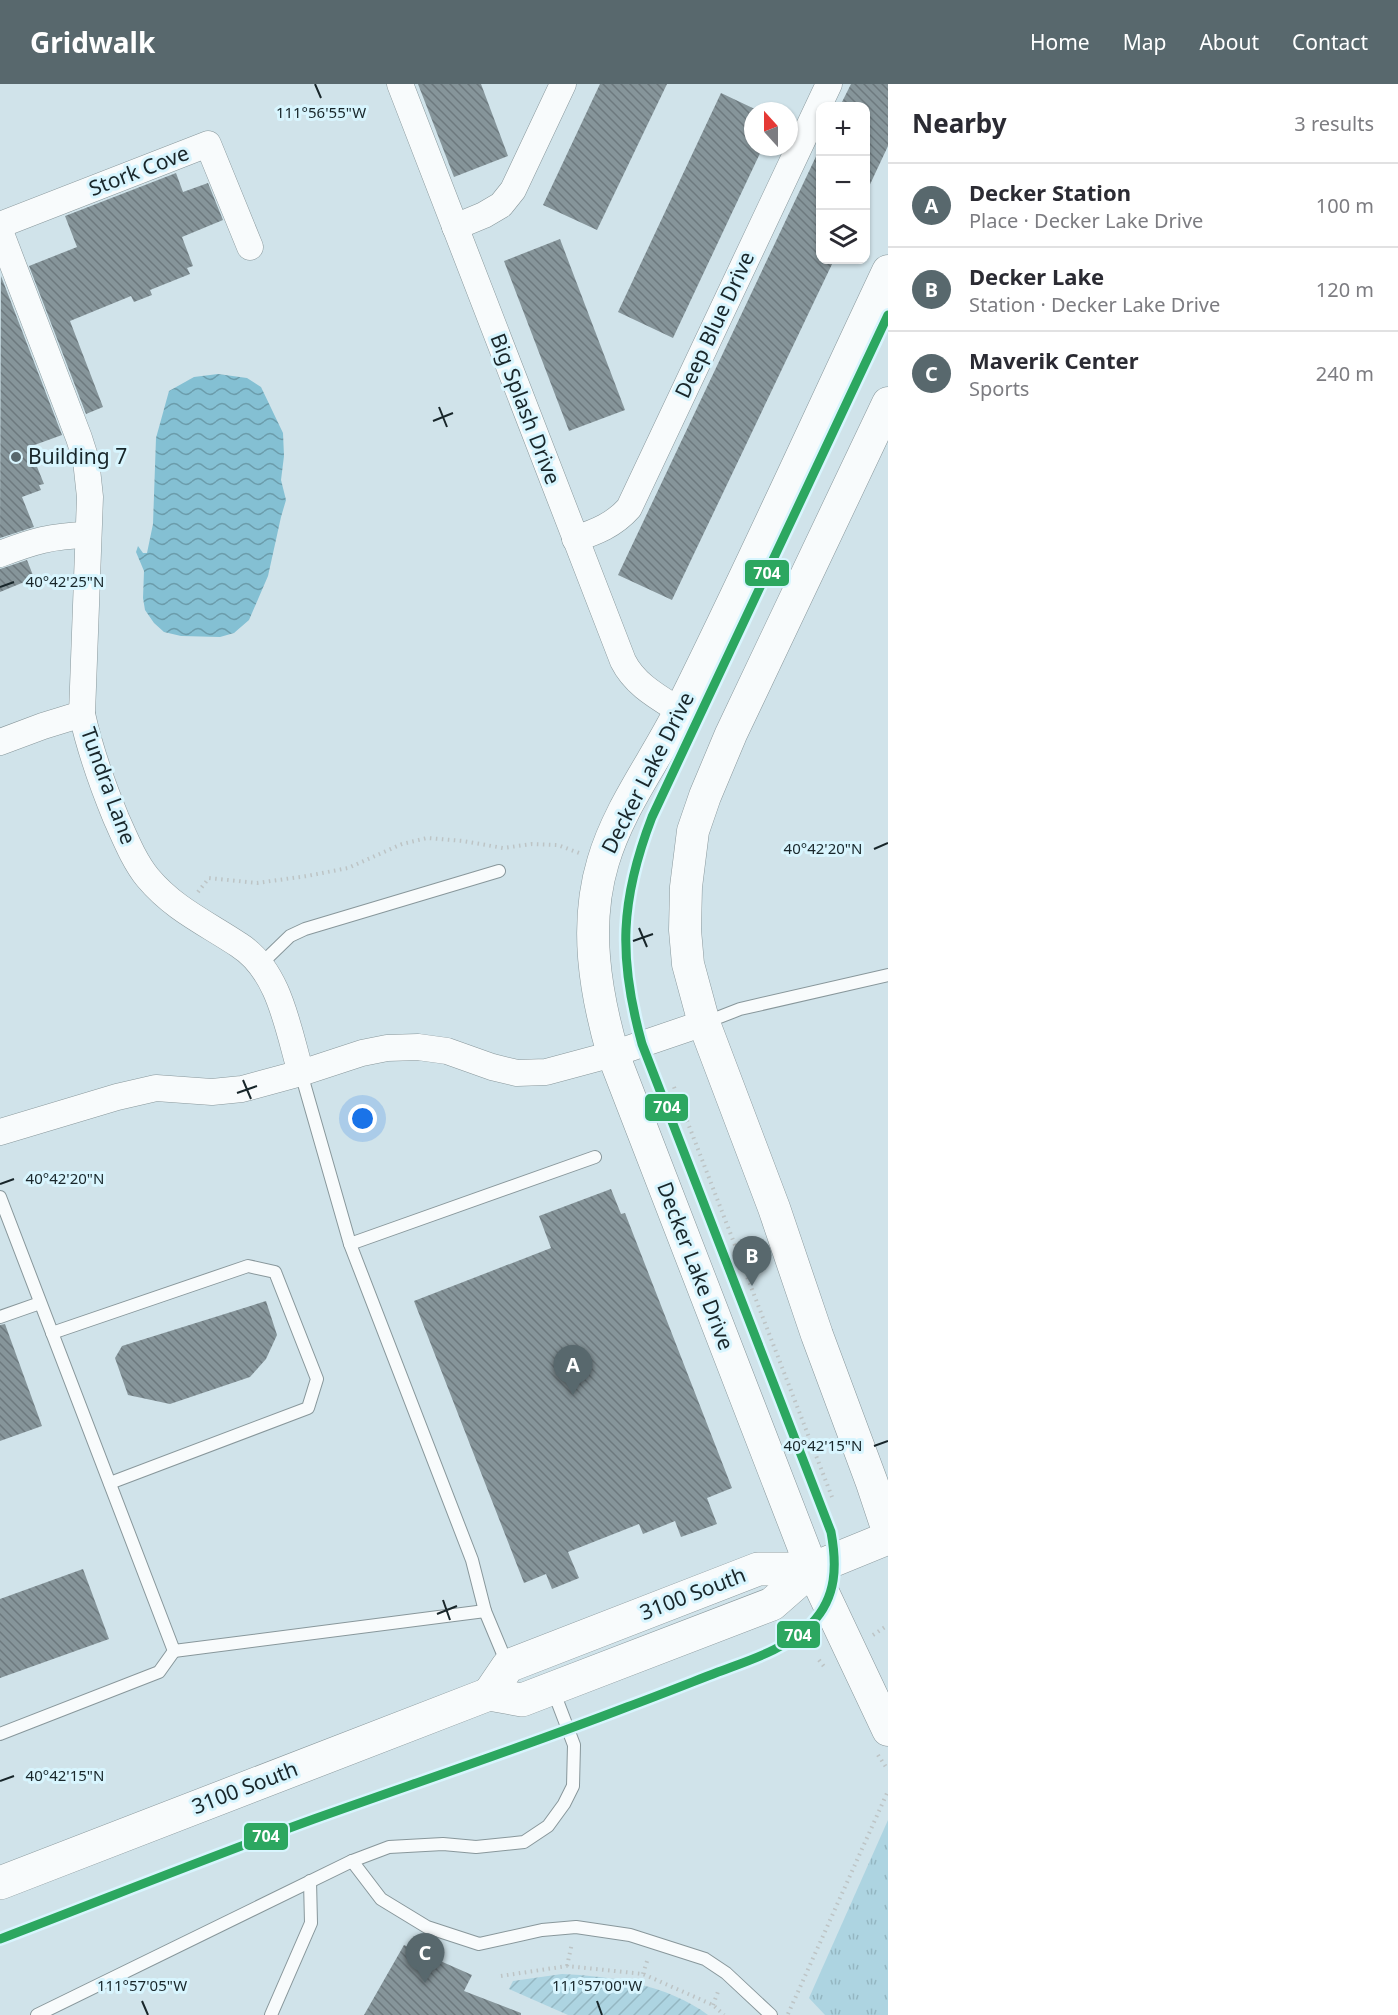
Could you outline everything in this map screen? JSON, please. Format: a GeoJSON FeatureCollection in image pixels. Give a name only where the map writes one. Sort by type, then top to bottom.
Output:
{"type":"FeatureCollection","features":[{"type":"Feature","properties":{"kind":"main road","name":"3100 South"},"geometry":{"type":"LineString","coordinates":[[0,1883],[489,1694],[522,1700],[772,1604],[812,1569],[888,1538]]}},
{"type":"Feature","properties":{"kind":"main road","name":"3100 South"},"geometry":{"type":"LineString","coordinates":[[508,1666],[758,1569],[812,1569]]}},
{"type":"Feature","properties":{"kind":"main road"},"geometry":{"type":"LineString","coordinates":[[489,1694],[508,1666]]}},
{"type":"Feature","properties":{"kind":"street","name":"Big Splash Drive"},"geometry":{"type":"LineString","coordinates":[[400,84],[629,673],[638,683],[680,711]]}},
{"type":"Feature","properties":{"kind":"street"},"geometry":{"type":"LineString","coordinates":[[455,227],[501,205],[513,190],[564,84]]}},
{"type":"Feature","properties":{"kind":"street","name":"Deep Blue Drive"},"geometry":{"type":"LineString","coordinates":[[575,539],[603,529],[619,520],[629,508],[824,86]]}},
{"type":"Feature","properties":{"kind":"street","name":"Stork Cove"},"geometry":{"type":"LineString","coordinates":[[0,225],[208,144],[250,247]]}},
{"type":"Feature","properties":{"kind":"street","name":"Tundra Lane"},"geometry":{"type":"LineString","coordinates":[[0,231],[83,449],[87,470],[90,497],[82,714],[103,786],[134,857],[146,876],[163,894],[195,918],[240,945],[261,965],[280,1001],[301,1073]]}},
{"type":"Feature","properties":{"kind":"street","name":"Decker Lake Drive"},"geometry":{"type":"LineString","coordinates":[[888,271],[680,711],[615,828],[602,863],[593,929],[594,962],[602,1014],[613,1053],[812,1569],[888,1730]]}},
{"type":"Feature","properties":{"kind":"street"},"geometry":{"type":"LineString","coordinates":[[888,403],[731,734],[705,796],[693,831],[686,887],[685,930],[688,964],[704,1023],[774,1208],[824,1356],[888,1531]]}},
{"type":"Feature","properties":{"kind":"street"},"geometry":{"type":"LineString","coordinates":[[0,554],[42,539],[87,535]]}},
{"type":"Feature","properties":{"kind":"street"},"geometry":{"type":"LineString","coordinates":[[0,742],[82,714]]}},
{"type":"Feature","properties":{"kind":"street"},"geometry":{"type":"LineString","coordinates":[[0,1132],[117,1097],[156,1088],[212,1092],[242,1089],[362,1053],[387,1048],[418,1047],[447,1051],[517,1073],[546,1072],[704,1023]]}},
{"type":"Feature","properties":{"kind":"lane"},"geometry":{"type":"LineString","coordinates":[[261,965],[290,936],[305,929],[499,871]]}},
{"type":"Feature","properties":{"kind":"lane"},"geometry":{"type":"LineString","coordinates":[[704,1023],[740,1009],[888,975]]}},
{"type":"Feature","properties":{"kind":"lane"},"geometry":{"type":"LineString","coordinates":[[301,1073],[350,1244],[472,1560],[485,1611],[508,1666]]}},
{"type":"Feature","properties":{"kind":"lane"},"geometry":{"type":"LineString","coordinates":[[350,1244],[595,1156]]}},
{"type":"Feature","properties":{"kind":"lane"},"geometry":{"type":"LineString","coordinates":[[0,1197],[174,1651]]}},
{"type":"Feature","properties":{"kind":"lane"},"geometry":{"type":"LineString","coordinates":[[52,1333],[248,1266],[275,1272],[316,1379],[308,1408],[110,1483]]}},
{"type":"Feature","properties":{"kind":"lane"},"geometry":{"type":"LineString","coordinates":[[0,1317],[40,1303]]}},
{"type":"Feature","properties":{"kind":"lane"},"geometry":{"type":"LineString","coordinates":[[0,1734],[159,1672],[174,1651],[485,1611]]}},
{"type":"Feature","properties":{"kind":"lane"},"geometry":{"type":"LineString","coordinates":[[38,2015],[310,1881],[389,1847],[443,1844],[476,1847],[524,1842],[548,1826],[564,1804],[573,1786],[574,1746],[553,1689]]}},
{"type":"Feature","properties":{"kind":"lane"},"geometry":{"type":"LineString","coordinates":[[352,1861],[381,1899],[428,1927],[479,1944],[542,1930],[576,1927],[630,1935],[705,1959],[726,1973],[771,2015]]}},
{"type":"Feature","properties":{"kind":"lane"},"geometry":{"type":"LineString","coordinates":[[271,2015],[311,1923],[310,1881]]}},
{"type":"Feature","properties":{"kind":"path"},"geometry":{"type":"LineString","coordinates":[[194,897],[209,878],[257,883],[307,876],[348,868],[402,844],[427,838],[503,848],[531,844],[558,845],[586,857]]}},
{"type":"Feature","properties":{"kind":"path"},"geometry":{"type":"LineString","coordinates":[[674,1087],[832,1497]]}},
{"type":"Feature","properties":{"kind":"path"},"geometry":{"type":"LineString","coordinates":[[788,2015],[888,1791]]}},
{"type":"Feature","properties":{"kind":"path"},"geometry":{"type":"LineString","coordinates":[[501,1976],[567,1966],[643,1974],[713,2006],[724,2015]]}},
{"type":"Feature","properties":{"kind":"green space"},"geometry":{"type":"Polygon","coordinates":[[[888,1820],[888,2015],[825,2015],[809,1998],[888,1820]]]}},
{"type":"Feature","properties":{"kind":"green space"},"geometry":{"type":"Polygon","coordinates":[[[562,1974],[619,1980],[657,1989],[675,1996],[708,2015],[568,2015],[509,1989],[513,1981],[562,1974]]]}},
{"type":"Feature","properties":{"kind":"water"},"geometry":{"type":"Polygon","coordinates":[[[218,374],[247,378],[261,387],[283,433],[284,456],[281,480],[286,500],[268,576],[249,620],[234,633],[220,637],[181,636],[164,632],[145,610],[144,571],[136,552],[138,546],[143,553],[147,553],[153,524],[156,438],[169,391],[194,377],[218,374]]]}},
{"type":"Feature","properties":{"kind":"building"},"geometry":{"type":"Polygon","coordinates":[[[418,84],[481,84],[508,156],[454,177],[418,84]]]}},
{"type":"Feature","properties":{"kind":"building"},"geometry":{"type":"Polygon","coordinates":[[[600,84],[667,84],[597,230],[543,205],[600,84]]]}},
{"type":"Feature","properties":{"kind":"building"},"geometry":{"type":"Polygon","coordinates":[[[851,84],[888,84],[888,146],[870,184],[870,102],[842,102],[851,84]]]}},
{"type":"Feature","properties":{"kind":"building"},"geometry":{"type":"Polygon","coordinates":[[[721,93],[744,104],[744,156],[759,156],[673,338],[618,312],[721,93]]]}},
{"type":"Feature","properties":{"kind":"building"},"geometry":{"type":"Polygon","coordinates":[[[816,156],[816,264],[832,264],[672,600],[618,575],[816,156]]]}},
{"type":"Feature","properties":{"kind":"building"},"geometry":{"type":"Polygon","coordinates":[[[176,173],[183,192],[208,183],[223,220],[182,237],[193,266],[187,268],[190,274],[150,290],[152,295],[134,302],[131,296],[70,321],[103,407],[86,414],[29,266],[77,247],[65,216],[176,173]]]}},
{"type":"Feature","properties":{"kind":"building"},"geometry":{"type":"Polygon","coordinates":[[[560,239],[625,410],[569,431],[504,261],[560,239]]]}},
{"type":"Feature","properties":{"kind":"building"},"geometry":{"type":"Polygon","coordinates":[[[1,276],[62,435],[29,447],[44,484],[39,485],[41,490],[22,497],[34,527],[0,538],[1,276]]]}},
{"type":"Feature","properties":{"kind":"building"},"geometry":{"type":"Polygon","coordinates":[[[27,560],[34,578],[0,592],[0,569],[27,560]]]}},
{"type":"Feature","properties":{"kind":"building"},"geometry":{"type":"Polygon","coordinates":[[[611,1189],[621,1214],[625,1213],[732,1488],[707,1498],[717,1524],[681,1537],[675,1521],[643,1534],[639,1524],[568,1552],[579,1578],[552,1589],[546,1574],[524,1583],[414,1301],[551,1248],[539,1216],[611,1189]]]}},
{"type":"Feature","properties":{"kind":"building"},"geometry":{"type":"Polygon","coordinates":[[[266,1301],[277,1335],[266,1359],[250,1377],[170,1404],[128,1395],[115,1358],[122,1346],[266,1301]]]}},
{"type":"Feature","properties":{"kind":"building"},"geometry":{"type":"Polygon","coordinates":[[[5,1324],[42,1426],[0,1441],[0,1325],[5,1324]]]}},
{"type":"Feature","properties":{"kind":"building"},"geometry":{"type":"Polygon","coordinates":[[[83,1569],[109,1639],[0,1678],[0,1599],[83,1569]]]}},
{"type":"Feature","properties":{"kind":"building"},"geometry":{"type":"Polygon","coordinates":[[[404,1945],[472,1975],[464,1991],[521,2013],[521,2015],[364,2015],[404,1945]]]}},
{"type":"Feature","properties":{"kind":"transit line","name":"704"},"geometry":{"type":"LineString","coordinates":[[0,1939],[275,1833],[549,1736],[755,1658],[791,1640],[812,1623],[820,1613],[831,1591],[833,1580],[834,1556],[831,1532],[642,1044],[629,984],[626,929],[628,903],[634,875],[652,817],[888,315]]}},
{"type":"Feature","properties":{"kind":"place","name":"Building 7"},"geometry":{"type":"Point","coordinates":[16,457]}},
{"type":"Feature","properties":{"kind":"place","name":"Decker Lake"},"geometry":{"type":"Point","coordinates":[752,1286]}},
{"type":"Feature","properties":{"kind":"place","name":"Decker Station"},"geometry":{"type":"Point","coordinates":[573,1395]}},
{"type":"Feature","properties":{"kind":"place","name":"Maverik Center"},"geometry":{"type":"Point","coordinates":[425,1983]}}]}
